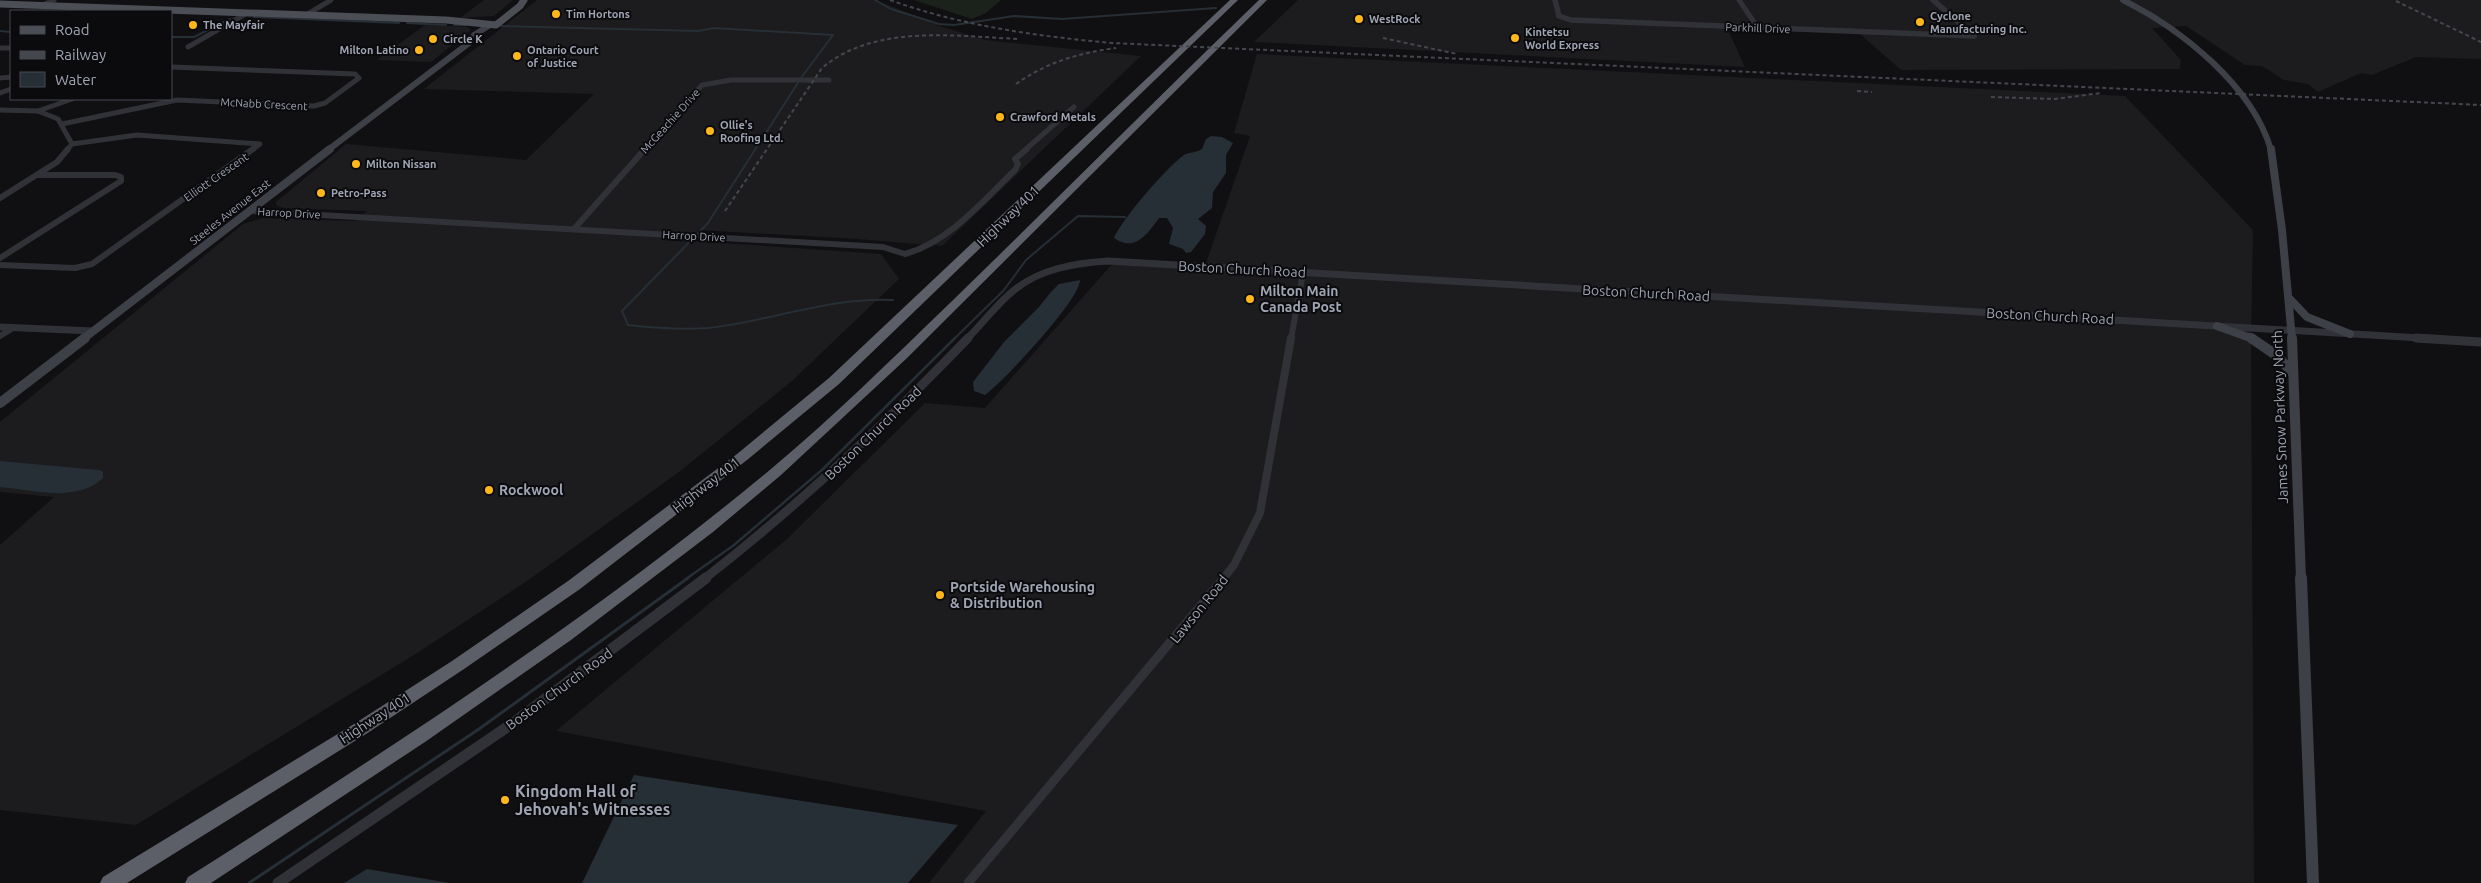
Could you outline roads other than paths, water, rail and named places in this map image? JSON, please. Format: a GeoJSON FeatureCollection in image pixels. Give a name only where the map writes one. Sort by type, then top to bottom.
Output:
{"type":"FeatureCollection","features":[{"type":"Feature","properties":{"kind":"highway","name":"Highway 401"},"geometry":{"type":"LineString","coordinates":[[110,883],[360,729],[458,665],[574,585],[655,526],[834,380],[1234,0]]}},
{"type":"Feature","properties":{"kind":"highway","name":"Highway 401"},"geometry":{"type":"LineString","coordinates":[[195,883],[392,757],[614,600],[695,539],[778,470],[841,414],[941,319],[1263,0]]}},
{"type":"Feature","properties":{"kind":"main road","name":"James Snow Parkway North"},"geometry":{"type":"LineString","coordinates":[[2123,0],[2138,6],[2192,44],[2231,80],[2257,118],[2271,148],[2282,230],[2292,330],[2313,883]]}},
{"type":"Feature","properties":{"kind":"main road","name":"James Snow Parkway North"},"geometry":{"type":"LineString","coordinates":[[2134,0],[2139,4],[2138,6]]}},
{"type":"Feature","properties":{"kind":"main road"},"geometry":{"type":"LineString","coordinates":[[0,2],[495,23]]}},
{"type":"Feature","properties":{"kind":"main road","name":"Steeles Avenue East"},"geometry":{"type":"LineString","coordinates":[[0,403],[473,38],[482,36],[522,2]]}},
{"type":"Feature","properties":{"kind":"main road"},"geometry":{"type":"LineString","coordinates":[[2288,298],[2307,317],[2350,334]]}},
{"type":"Feature","properties":{"kind":"main road"},"geometry":{"type":"LineString","coordinates":[[2217,326],[2250,336],[2267,346],[2294,373]]}},
{"type":"Feature","properties":{"kind":"street"},"geometry":{"type":"LineString","coordinates":[[45,4],[54,0]]}},
{"type":"Feature","properties":{"kind":"street"},"geometry":{"type":"LineString","coordinates":[[306,15],[331,0]]}},
{"type":"Feature","properties":{"kind":"street","name":"Parkhill Drive"},"geometry":{"type":"LineString","coordinates":[[1555,0],[1559,16],[1571,20],[1974,36],[1933,0]]}},
{"type":"Feature","properties":{"kind":"street"},"geometry":{"type":"LineString","coordinates":[[1738,0],[1758,28]]}},
{"type":"Feature","properties":{"kind":"street"},"geometry":{"type":"LineString","coordinates":[[188,46],[247,13]]}},
{"type":"Feature","properties":{"kind":"street","name":"McNabb Crescent"},"geometry":{"type":"LineString","coordinates":[[62,124],[177,100],[314,106],[325,103],[359,78],[355,74],[172,67]]}},
{"type":"Feature","properties":{"kind":"street","name":"McGeachie Drive"},"geometry":{"type":"LineString","coordinates":[[574,229],[702,85],[731,80],[828,80]]}},
{"type":"Feature","properties":{"kind":"street"},"geometry":{"type":"LineString","coordinates":[[38,111],[69,100]]}},
{"type":"Feature","properties":{"kind":"street","name":"Harrop Drive"},"geometry":{"type":"LineString","coordinates":[[251,211],[883,248],[904,254],[929,244],[944,234],[1015,170],[1018,164],[1015,159],[1074,107]]}},
{"type":"Feature","properties":{"kind":"street"},"geometry":{"type":"LineString","coordinates":[[0,110],[38,111],[58,119],[72,144],[57,162],[0,198]]}},
{"type":"Feature","properties":{"kind":"street","name":"Elliott Crescent"},"geometry":{"type":"LineString","coordinates":[[0,265],[75,268],[92,264],[260,144],[137,135],[72,144]]}},
{"type":"Feature","properties":{"kind":"street"},"geometry":{"type":"LineString","coordinates":[[0,258],[121,181],[121,178],[115,176],[38,175]]}},
{"type":"Feature","properties":{"kind":"street","name":"Boston Church Road"},"geometry":{"type":"LineString","coordinates":[[278,883],[324,854],[516,721],[638,632],[730,560],[826,478],[922,387],[1013,291],[1027,282],[1068,266],[1108,261],[2481,342]]}},
{"type":"Feature","properties":{"kind":"street","name":"Lawson Road"},"geometry":{"type":"LineString","coordinates":[[968,883],[1213,593],[1244,547],[1260,513],[1303,273]]}},
{"type":"Feature","properties":{"kind":"street"},"geometry":{"type":"LineString","coordinates":[[0,327],[93,331]]}},
{"type":"Feature","properties":{"kind":"street"},"geometry":{"type":"LineString","coordinates":[[0,336],[13,328]]}},
{"type":"Feature","properties":{"kind":"water"},"geometry":{"type":"Polygon","coordinates":[[[1211,136],[1222,137],[1233,143],[1226,155],[1226,173],[1213,192],[1212,208],[1198,219],[1206,226],[1205,234],[1191,252],[1186,253],[1183,249],[1169,244],[1173,228],[1167,218],[1159,218],[1145,235],[1135,242],[1122,242],[1114,238],[1145,194],[1184,155],[1202,149],[1206,139],[1211,136]]]}},
{"type":"Feature","properties":{"kind":"water"},"geometry":{"type":"Polygon","coordinates":[[[1080,280],[1077,290],[1055,321],[1008,374],[985,395],[974,391],[973,382],[1004,342],[1051,292],[1059,284],[1080,280]]]}},
{"type":"Feature","properties":{"kind":"water"},"geometry":{"type":"Polygon","coordinates":[[[0,461],[99,470],[103,472],[103,478],[92,486],[67,493],[0,487],[0,461]]]}},
{"type":"Feature","properties":{"kind":"water"},"geometry":{"type":"Polygon","coordinates":[[[634,775],[958,825],[908,883],[582,883],[634,775]]]}},
{"type":"Feature","properties":{"kind":"water"},"geometry":{"type":"Polygon","coordinates":[[[367,869],[450,883],[344,883],[367,869]]]}},
{"type":"Feature","properties":{"kind":"waterway"},"geometry":{"type":"LineString","coordinates":[[875,0],[891,9],[939,24],[954,25],[1014,16],[1062,19],[1216,8]]}},
{"type":"Feature","properties":{"kind":"waterway"},"geometry":{"type":"LineString","coordinates":[[254,17],[399,23]]}},
{"type":"Feature","properties":{"kind":"waterway"},"geometry":{"type":"LineString","coordinates":[[172,37],[194,37],[230,19]]}},
{"type":"Feature","properties":{"kind":"waterway"},"geometry":{"type":"LineString","coordinates":[[407,23],[446,25]]}},
{"type":"Feature","properties":{"kind":"waterway"},"geometry":{"type":"LineString","coordinates":[[454,25],[467,25]]}},
{"type":"Feature","properties":{"kind":"waterway"},"geometry":{"type":"LineString","coordinates":[[501,26],[698,31],[714,28],[833,35],[801,78],[708,223],[622,311],[628,325],[698,329],[732,325],[846,302],[893,300]]}},
{"type":"Feature","properties":{"kind":"waterway"},"geometry":{"type":"LineString","coordinates":[[0,31],[10,32]]}},
{"type":"Feature","properties":{"kind":"waterway"},"geometry":{"type":"LineString","coordinates":[[954,339],[1004,290],[1026,260],[1078,216],[1125,217]]}},
{"type":"Feature","properties":{"kind":"waterway"},"geometry":{"type":"LineString","coordinates":[[686,579],[734,545],[823,469],[955,338]]}},
{"type":"Feature","properties":{"kind":"waterway"},"geometry":{"type":"LineString","coordinates":[[249,883],[479,729],[688,578]]}},
{"type":"Feature","properties":{"kind":"railway"},"geometry":{"type":"LineString","coordinates":[[890,0],[944,17],[1000,29],[1112,43],[2481,105]]}},
{"type":"Feature","properties":{"kind":"railway"},"geometry":{"type":"LineString","coordinates":[[2396,1],[2481,42]]}},
{"type":"Feature","properties":{"kind":"railway"},"geometry":{"type":"LineString","coordinates":[[725,211],[822,68],[843,54],[866,44],[916,36],[942,35],[1018,39]]}},
{"type":"Feature","properties":{"kind":"railway"},"geometry":{"type":"LineString","coordinates":[[1383,38],[1457,54]]}},
{"type":"Feature","properties":{"kind":"railway"},"geometry":{"type":"LineString","coordinates":[[1016,84],[1052,64],[1076,56],[1116,48]]}},
{"type":"Feature","properties":{"kind":"railway"},"geometry":{"type":"LineString","coordinates":[[1857,91],[1872,92]]}},
{"type":"Feature","properties":{"kind":"railway"},"geometry":{"type":"LineString","coordinates":[[1991,97],[2055,99],[2101,93]]}},
{"type":"Feature","properties":{"kind":"place","name":"Tim Hortons"},"geometry":{"type":"Point","coordinates":[556,14]}},
{"type":"Feature","properties":{"kind":"place","name":"WestRock"},"geometry":{"type":"Point","coordinates":[1359,19]}},
{"type":"Feature","properties":{"kind":"place","name":"Cyclone Manufacturing Inc."},"geometry":{"type":"Point","coordinates":[1920,22]}},
{"type":"Feature","properties":{"kind":"place","name":"The Mayfair"},"geometry":{"type":"Point","coordinates":[193,25]}},
{"type":"Feature","properties":{"kind":"place","name":"Kintetsu World Express"},"geometry":{"type":"Point","coordinates":[1515,38]}},
{"type":"Feature","properties":{"kind":"place","name":"Circle K"},"geometry":{"type":"Point","coordinates":[433,39]}},
{"type":"Feature","properties":{"kind":"place","name":"Milton Latino"},"geometry":{"type":"Point","coordinates":[419,50]}},
{"type":"Feature","properties":{"kind":"place","name":"Ontario Court of Justice"},"geometry":{"type":"Point","coordinates":[517,56]}},
{"type":"Feature","properties":{"kind":"place","name":"Crawford Metals"},"geometry":{"type":"Point","coordinates":[1000,117]}},
{"type":"Feature","properties":{"kind":"place","name":"Ollie's Roofing Ltd."},"geometry":{"type":"Point","coordinates":[710,131]}},
{"type":"Feature","properties":{"kind":"place","name":"Milton Nissan"},"geometry":{"type":"Point","coordinates":[356,164]}},
{"type":"Feature","properties":{"kind":"place","name":"Petro-Pass"},"geometry":{"type":"Point","coordinates":[321,193]}},
{"type":"Feature","properties":{"kind":"place","name":"Milton Main Canada Post"},"geometry":{"type":"Point","coordinates":[1250,299]}},
{"type":"Feature","properties":{"kind":"place","name":"Rockwool"},"geometry":{"type":"Point","coordinates":[489,490]}},
{"type":"Feature","properties":{"kind":"place","name":"Portside Warehousing & Distribution"},"geometry":{"type":"Point","coordinates":[940,595]}},
{"type":"Feature","properties":{"kind":"place","name":"Kingdom Hall of Jehovah's Witnesses"},"geometry":{"type":"Point","coordinates":[505,800]}}]}
